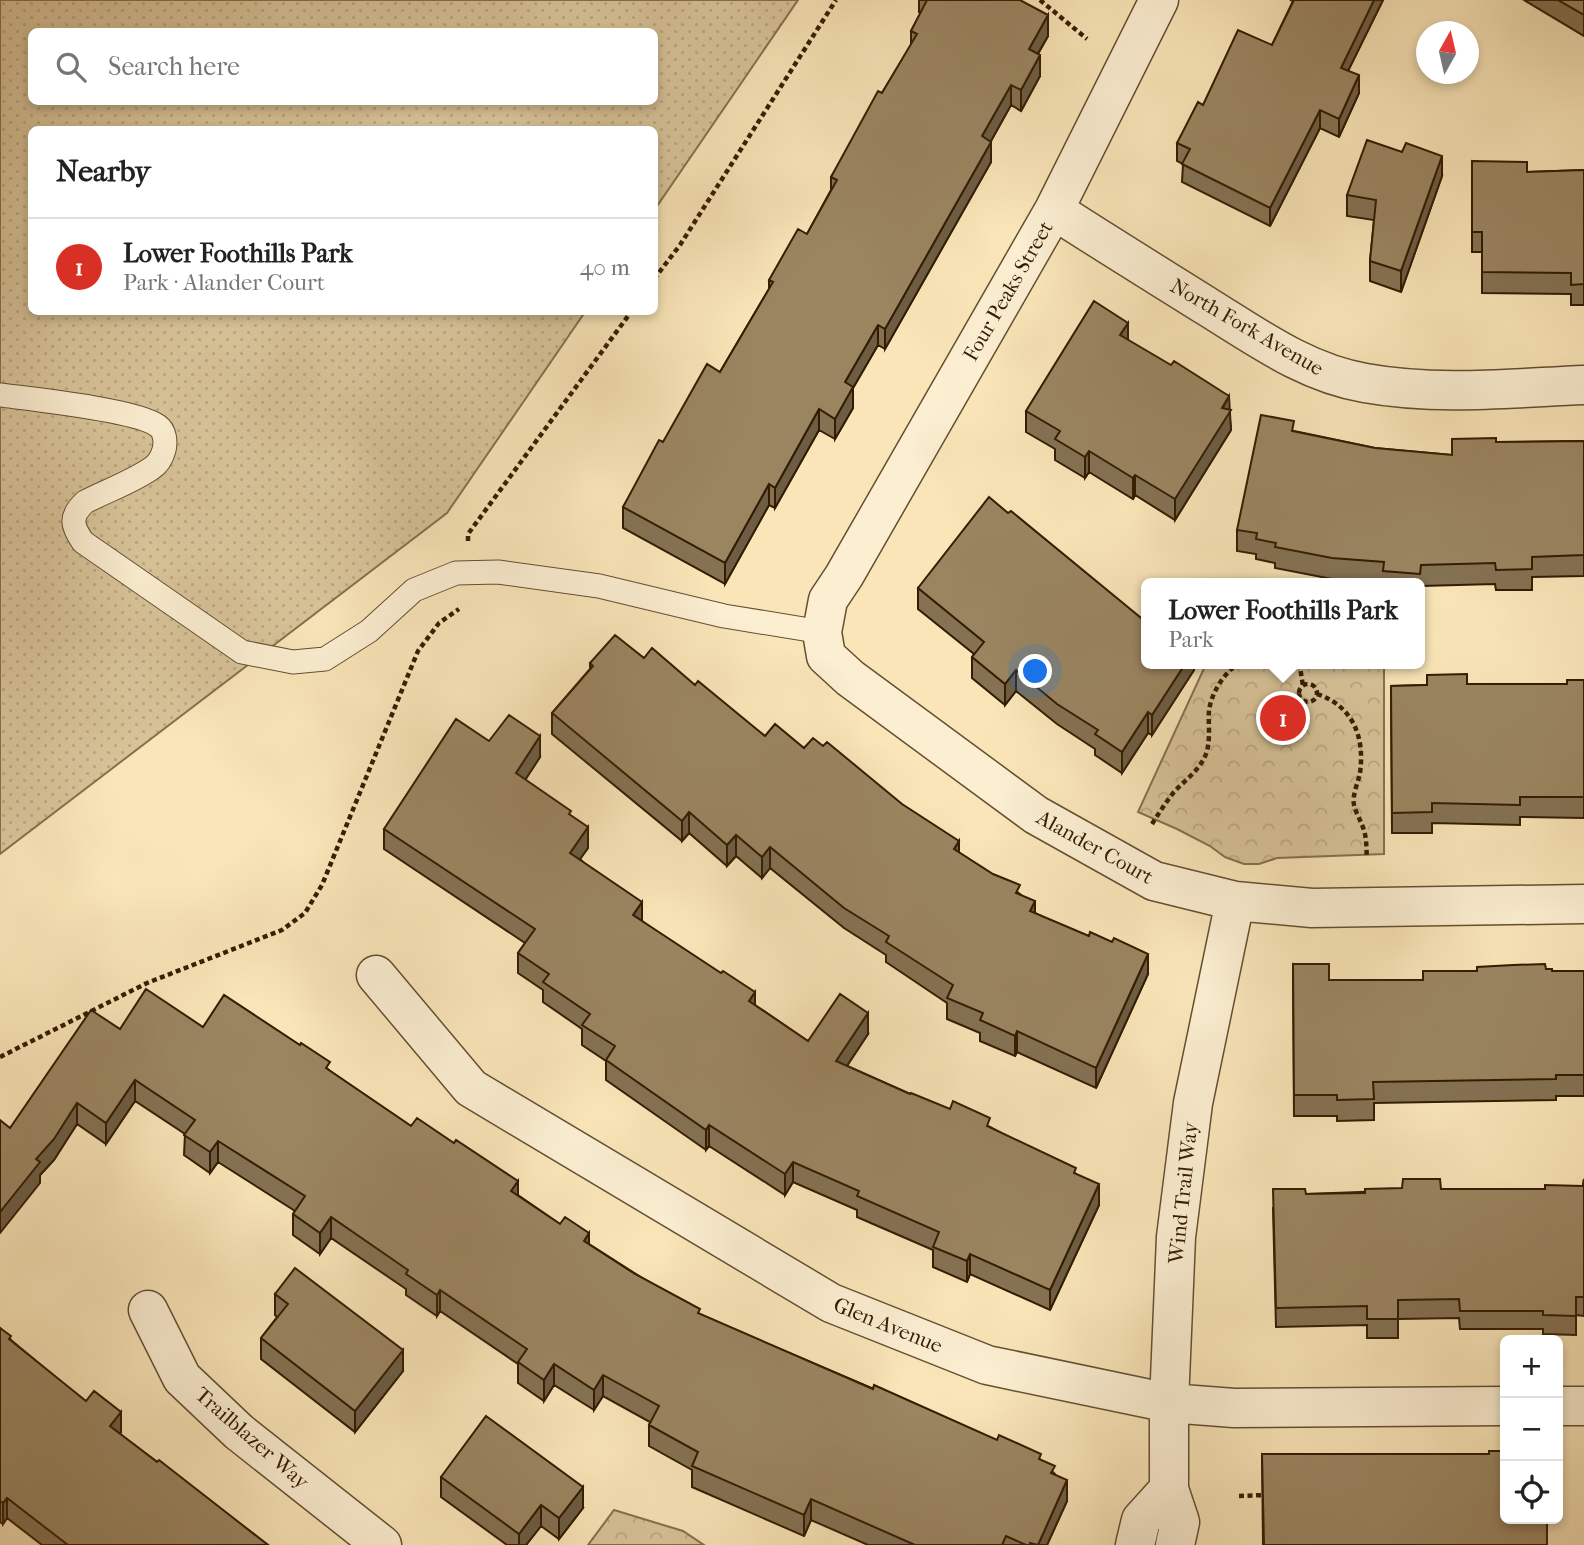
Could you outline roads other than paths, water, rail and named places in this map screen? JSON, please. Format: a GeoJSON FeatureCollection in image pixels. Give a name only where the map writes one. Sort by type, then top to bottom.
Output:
{"type":"FeatureCollection","features":[{"type":"Feature","properties":{"kind":"street","name":"Four Peaks Street"},"geometry":{"type":"LineString","coordinates":[[822,632],[828,600],[1054,210],[1159,0]]}},
{"type":"Feature","properties":{"kind":"street","name":"North Fork Avenue"},"geometry":{"type":"LineString","coordinates":[[1054,210],[1269,345],[1312,368],[1366,383],[1409,389],[1455,390],[1584,384]]}},
{"type":"Feature","properties":{"kind":"street","name":"Alander Court"},"geometry":{"type":"LineString","coordinates":[[822,632],[826,656],[850,678],[1036,815],[1153,881],[1234,901],[1312,908],[1584,904]]}},
{"type":"Feature","properties":{"kind":"street","name":"Wind Trail Way"},"geometry":{"type":"LineString","coordinates":[[1175,1545],[1181,1522],[1169,1489],[1169,1403],[1176,1237],[1193,1103],[1234,901]]}},
{"type":"Feature","properties":{"kind":"street","name":"Glen Avenue"},"geometry":{"type":"LineString","coordinates":[[376,975],[471,1088],[831,1303],[987,1365],[1169,1403],[1234,1408],[1500,1406]]}},
{"type":"Feature","properties":{"kind":"street","name":"Trailblazer Way"},"geometry":{"type":"LineString","coordinates":[[148,1310],[182,1378],[239,1432],[382,1545]]}},
{"type":"Feature","properties":{"kind":"street"},"geometry":{"type":"LineString","coordinates":[[1563,1406],[1584,1406]]}},
{"type":"Feature","properties":{"kind":"street"},"geometry":{"type":"LineString","coordinates":[[1135,1545],[1141,1520],[1169,1489]]}},
{"type":"Feature","properties":{"kind":"lane"},"geometry":{"type":"LineString","coordinates":[[0,395],[110,411],[144,419],[159,426],[164,433],[162,456],[153,467],[85,502],[76,511],[76,531],[83,542],[242,652],[293,662],[325,659],[369,631],[414,590],[456,573],[498,572],[599,586],[724,616],[822,632]]}},
{"type":"Feature","properties":{"kind":"place","name":"Lower Foothills Park"},"geometry":{"type":"Point","coordinates":[1283,718]}}]}
